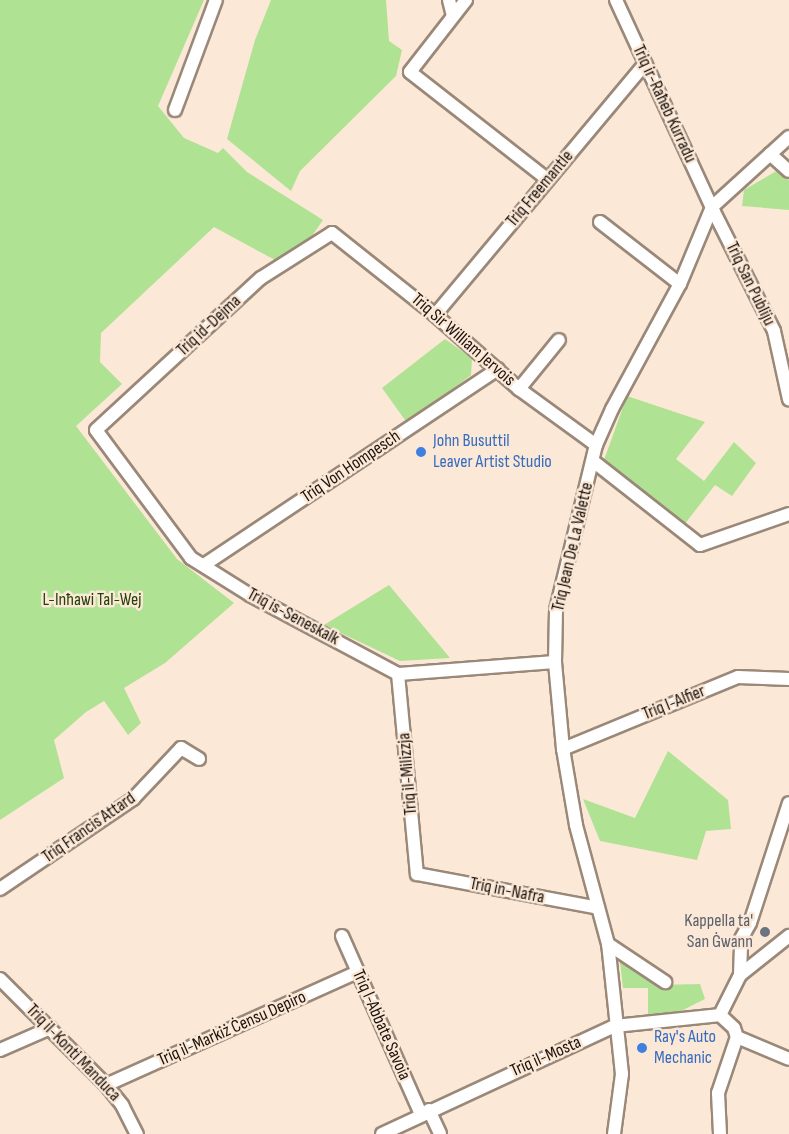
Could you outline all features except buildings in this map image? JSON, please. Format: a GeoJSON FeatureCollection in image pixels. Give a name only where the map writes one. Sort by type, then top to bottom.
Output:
{"type":"FeatureCollection","features":[{"type":"Feature","properties":{"kind":"street"},"geometry":{"type":"LineString","coordinates":[[175,110],[216,0]]}},
{"type":"Feature","properties":{"kind":"street"},"geometry":{"type":"LineString","coordinates":[[449,0],[453,16]]}},
{"type":"Feature","properties":{"kind":"street"},"geometry":{"type":"LineString","coordinates":[[466,0],[410,72],[547,180]]}},
{"type":"Feature","properties":{"kind":"street","name":"Triq ir-Raħeb Kurradu"},"geometry":{"type":"LineString","coordinates":[[616,0],[712,207]]}},
{"type":"Feature","properties":{"kind":"street","name":"Triq Freemantle"},"geometry":{"type":"LineString","coordinates":[[435,315],[645,64]]}},
{"type":"Feature","properties":{"kind":"street"},"geometry":{"type":"LineString","coordinates":[[712,207],[789,137]]}},
{"type":"Feature","properties":{"kind":"street"},"geometry":{"type":"LineString","coordinates":[[770,154],[789,171]]}},
{"type":"Feature","properties":{"kind":"street","name":"Triq Jean De La Valette"},"geometry":{"type":"LineString","coordinates":[[614,1134],[622,1074],[615,1026],[609,944],[576,825],[563,749],[555,662],[556,610],[596,445],[680,284],[712,207]]}},
{"type":"Feature","properties":{"kind":"street","name":"Triq San Publiju"},"geometry":{"type":"LineString","coordinates":[[712,207],[774,331],[789,399]]}},
{"type":"Feature","properties":{"kind":"street"},"geometry":{"type":"LineString","coordinates":[[600,222],[680,284]]}},
{"type":"Feature","properties":{"kind":"street","name":"Triq Sir William Jervois"},"geometry":{"type":"LineString","coordinates":[[332,233],[435,315],[519,388],[596,445]]}},
{"type":"Feature","properties":{"kind":"street","name":"Triq id-Dejma"},"geometry":{"type":"LineString","coordinates":[[96,430],[261,278],[332,233]]}},
{"type":"Feature","properties":{"kind":"street"},"geometry":{"type":"LineString","coordinates":[[519,388],[559,340]]}},
{"type":"Feature","properties":{"kind":"street","name":"Triq Von Hompesch"},"geometry":{"type":"LineString","coordinates":[[204,565],[498,369]]}},
{"type":"Feature","properties":{"kind":"street","name":"Triq is-Seneskalk"},"geometry":{"type":"LineString","coordinates":[[96,430],[191,558],[250,595],[399,674]]}},
{"type":"Feature","properties":{"kind":"street"},"geometry":{"type":"LineString","coordinates":[[593,461],[700,545],[789,514]]}},
{"type":"Feature","properties":{"kind":"street"},"geometry":{"type":"LineString","coordinates":[[399,674],[555,662]]}},
{"type":"Feature","properties":{"kind":"street","name":"Triq il-Milizzja"},"geometry":{"type":"LineString","coordinates":[[399,674],[417,874]]}},
{"type":"Feature","properties":{"kind":"street","name":"Triq l-Alfier"},"geometry":{"type":"LineString","coordinates":[[563,749],[738,677],[789,679]]}},
{"type":"Feature","properties":{"kind":"street","name":"Triq Francis Attard"},"geometry":{"type":"LineString","coordinates":[[0,889],[134,799],[181,748],[200,759]]}},
{"type":"Feature","properties":{"kind":"street"},"geometry":{"type":"LineString","coordinates":[[720,1134],[717,1093],[737,1037],[734,1028],[720,1015],[740,975],[741,939],[750,923],[789,803]]}},
{"type":"Feature","properties":{"kind":"street","name":"Triq in-Nafra"},"geometry":{"type":"LineString","coordinates":[[417,874],[598,908]]}},
{"type":"Feature","properties":{"kind":"street","name":"Triq l-Abbate Savoia"},"geometry":{"type":"LineString","coordinates":[[342,936],[425,1112],[440,1134]]}},
{"type":"Feature","properties":{"kind":"street"},"geometry":{"type":"LineString","coordinates":[[740,975],[787,943]]}},
{"type":"Feature","properties":{"kind":"street"},"geometry":{"type":"LineString","coordinates":[[609,944],[665,982]]}},
{"type":"Feature","properties":{"kind":"street","name":"Triq il-Markiż Ċensu Depiro"},"geometry":{"type":"LineString","coordinates":[[106,1085],[358,972]]}},
{"type":"Feature","properties":{"kind":"street","name":"Triq il-Konti Manduca"},"geometry":{"type":"LineString","coordinates":[[0,979],[106,1085],[122,1105],[137,1134]]}},
{"type":"Feature","properties":{"kind":"street","name":"Triq il-Mosta"},"geometry":{"type":"LineString","coordinates":[[382,1134],[425,1112],[615,1026],[720,1015]]}},
{"type":"Feature","properties":{"kind":"street"},"geometry":{"type":"LineString","coordinates":[[0,1050],[50,1028]]}},
{"type":"Feature","properties":{"kind":"street"},"geometry":{"type":"LineString","coordinates":[[737,1037],[789,1059]]}},
{"type":"Feature","properties":{"kind":"green space","name":"L-Inħawi Tal-Wej"},"geometry":{"type":"Polygon","coordinates":[[[0,0],[204,0],[158,106],[184,138],[218,153],[223,148],[247,172],[323,220],[312,236],[275,260],[214,227],[101,333],[100,362],[122,384],[76,426],[177,559],[234,603],[165,663],[124,688],[141,723],[128,735],[104,701],[86,712],[54,740],[64,778],[0,820],[0,0]]]}},
{"type":"Feature","properties":{"kind":"green space"},"geometry":{"type":"Polygon","coordinates":[[[271,0],[386,0],[389,41],[402,50],[396,76],[300,171],[291,191],[227,139],[255,40],[271,0]]]}},
{"type":"Feature","properties":{"kind":"green space"},"geometry":{"type":"Polygon","coordinates":[[[778,170],[789,180],[789,210],[742,206],[744,190],[778,170]]]}},
{"type":"Feature","properties":{"kind":"green space"},"geometry":{"type":"Polygon","coordinates":[[[445,339],[472,358],[471,375],[417,416],[405,420],[382,388],[445,339]]]}},
{"type":"Feature","properties":{"kind":"green space"},"geometry":{"type":"Polygon","coordinates":[[[627,396],[705,422],[676,459],[704,481],[734,442],[756,463],[732,496],[715,485],[684,525],[604,460],[627,396]]]}},
{"type":"Feature","properties":{"kind":"green space"},"geometry":{"type":"Polygon","coordinates":[[[389,585],[450,658],[400,661],[324,625],[389,585]]]}},
{"type":"Feature","properties":{"kind":"green space"},"geometry":{"type":"Polygon","coordinates":[[[668,751],[728,800],[731,829],[706,831],[697,860],[600,841],[583,799],[635,818],[668,751]]]}},
{"type":"Feature","properties":{"kind":"green space"},"geometry":{"type":"Polygon","coordinates":[[[620,962],[652,976],[657,985],[700,984],[705,999],[681,1011],[648,1015],[648,988],[623,988],[620,962]]]}},
{"type":"Feature","properties":{"kind":"place","name":"John Busuttil Leaver Artist Studio"},"geometry":{"type":"Point","coordinates":[421,452]}},
{"type":"Feature","properties":{"kind":"place","name":"Kappella ta' San Ġwann"},"geometry":{"type":"Point","coordinates":[765,932]}},
{"type":"Feature","properties":{"kind":"place","name":"Ray's Auto Mechanic"},"geometry":{"type":"Point","coordinates":[642,1048]}}]}
